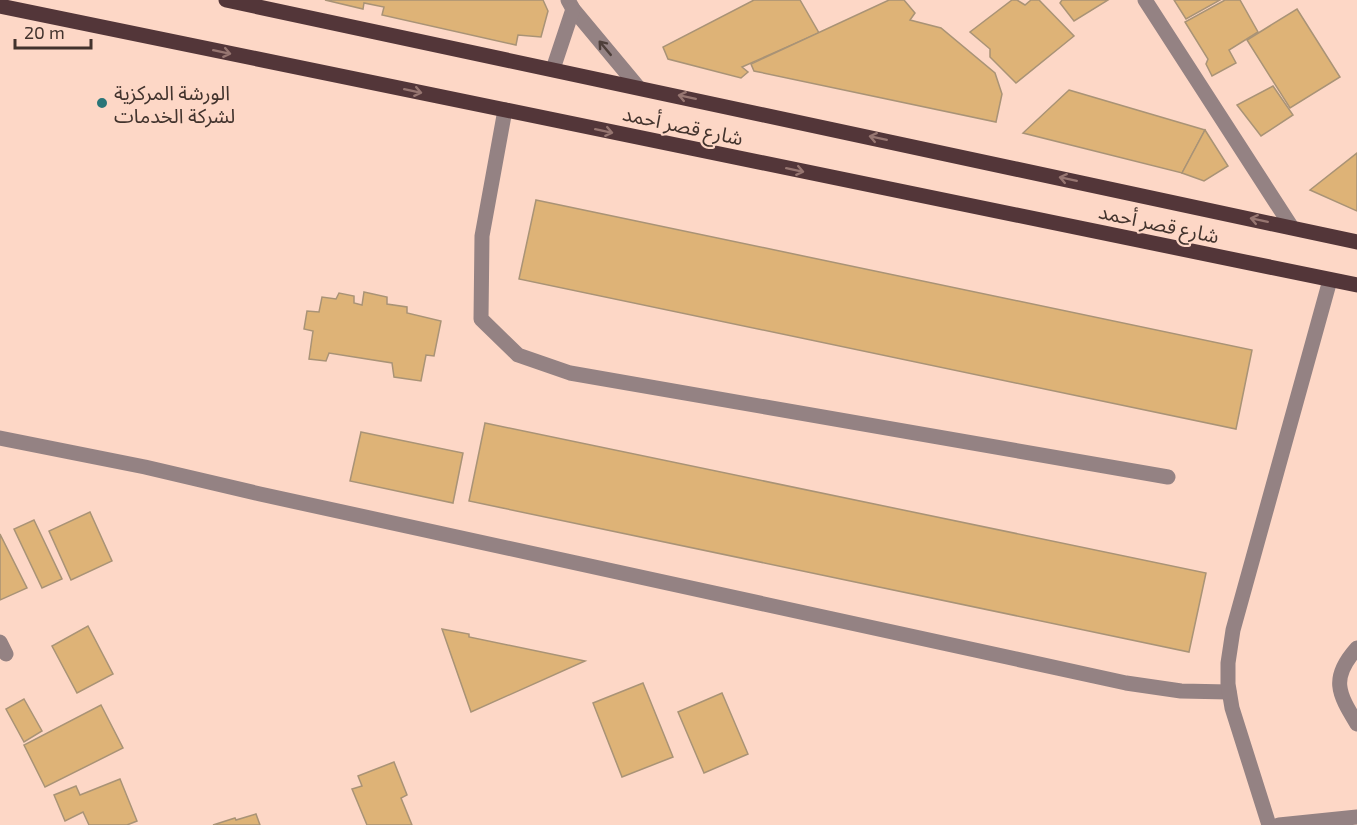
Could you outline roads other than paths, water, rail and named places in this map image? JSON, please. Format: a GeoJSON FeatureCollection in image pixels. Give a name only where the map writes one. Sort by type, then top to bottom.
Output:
{"type":"FeatureCollection","features":[{"type":"Feature","properties":{"kind":"main road","name":"شارع قصر أحمد"},"geometry":{"type":"LineString","coordinates":[[226,0],[1291,226],[1357,242]]}},
{"type":"Feature","properties":{"kind":"main road","name":"شارع قصر أحمد"},"geometry":{"type":"LineString","coordinates":[[0,6],[1357,285]]}},
{"type":"Feature","properties":{"kind":"street"},"geometry":{"type":"LineString","coordinates":[[1145,0],[1291,226]]}},
{"type":"Feature","properties":{"kind":"street"},"geometry":{"type":"LineString","coordinates":[[553,69],[571,4]]}},
{"type":"Feature","properties":{"kind":"street"},"geometry":{"type":"LineString","coordinates":[[571,4],[638,87]]}},
{"type":"Feature","properties":{"kind":"street"},"geometry":{"type":"LineString","coordinates":[[505,110],[482,236],[482,319],[518,355],[570,374],[1168,477]]}},
{"type":"Feature","properties":{"kind":"street"},"geometry":{"type":"LineString","coordinates":[[1269,825],[1234,717],[1229,692],[1228,663],[1233,630],[1330,280]]}},
{"type":"Feature","properties":{"kind":"street"},"geometry":{"type":"LineString","coordinates":[[0,438],[145,467],[294,502],[1114,681],[1181,691],[1229,692]]}},
{"type":"Feature","properties":{"kind":"street"},"geometry":{"type":"LineString","coordinates":[[1357,648],[1347,660],[1339,680],[1342,699],[1357,724]]}},
{"type":"Feature","properties":{"kind":"street"},"geometry":{"type":"LineString","coordinates":[[1279,825],[1357,817]]}},
{"type":"Feature","properties":{"kind":"place","name":"الورشة المركزية لشركة الخدمات"},"geometry":{"type":"Point","coordinates":[102,103]}}]}
